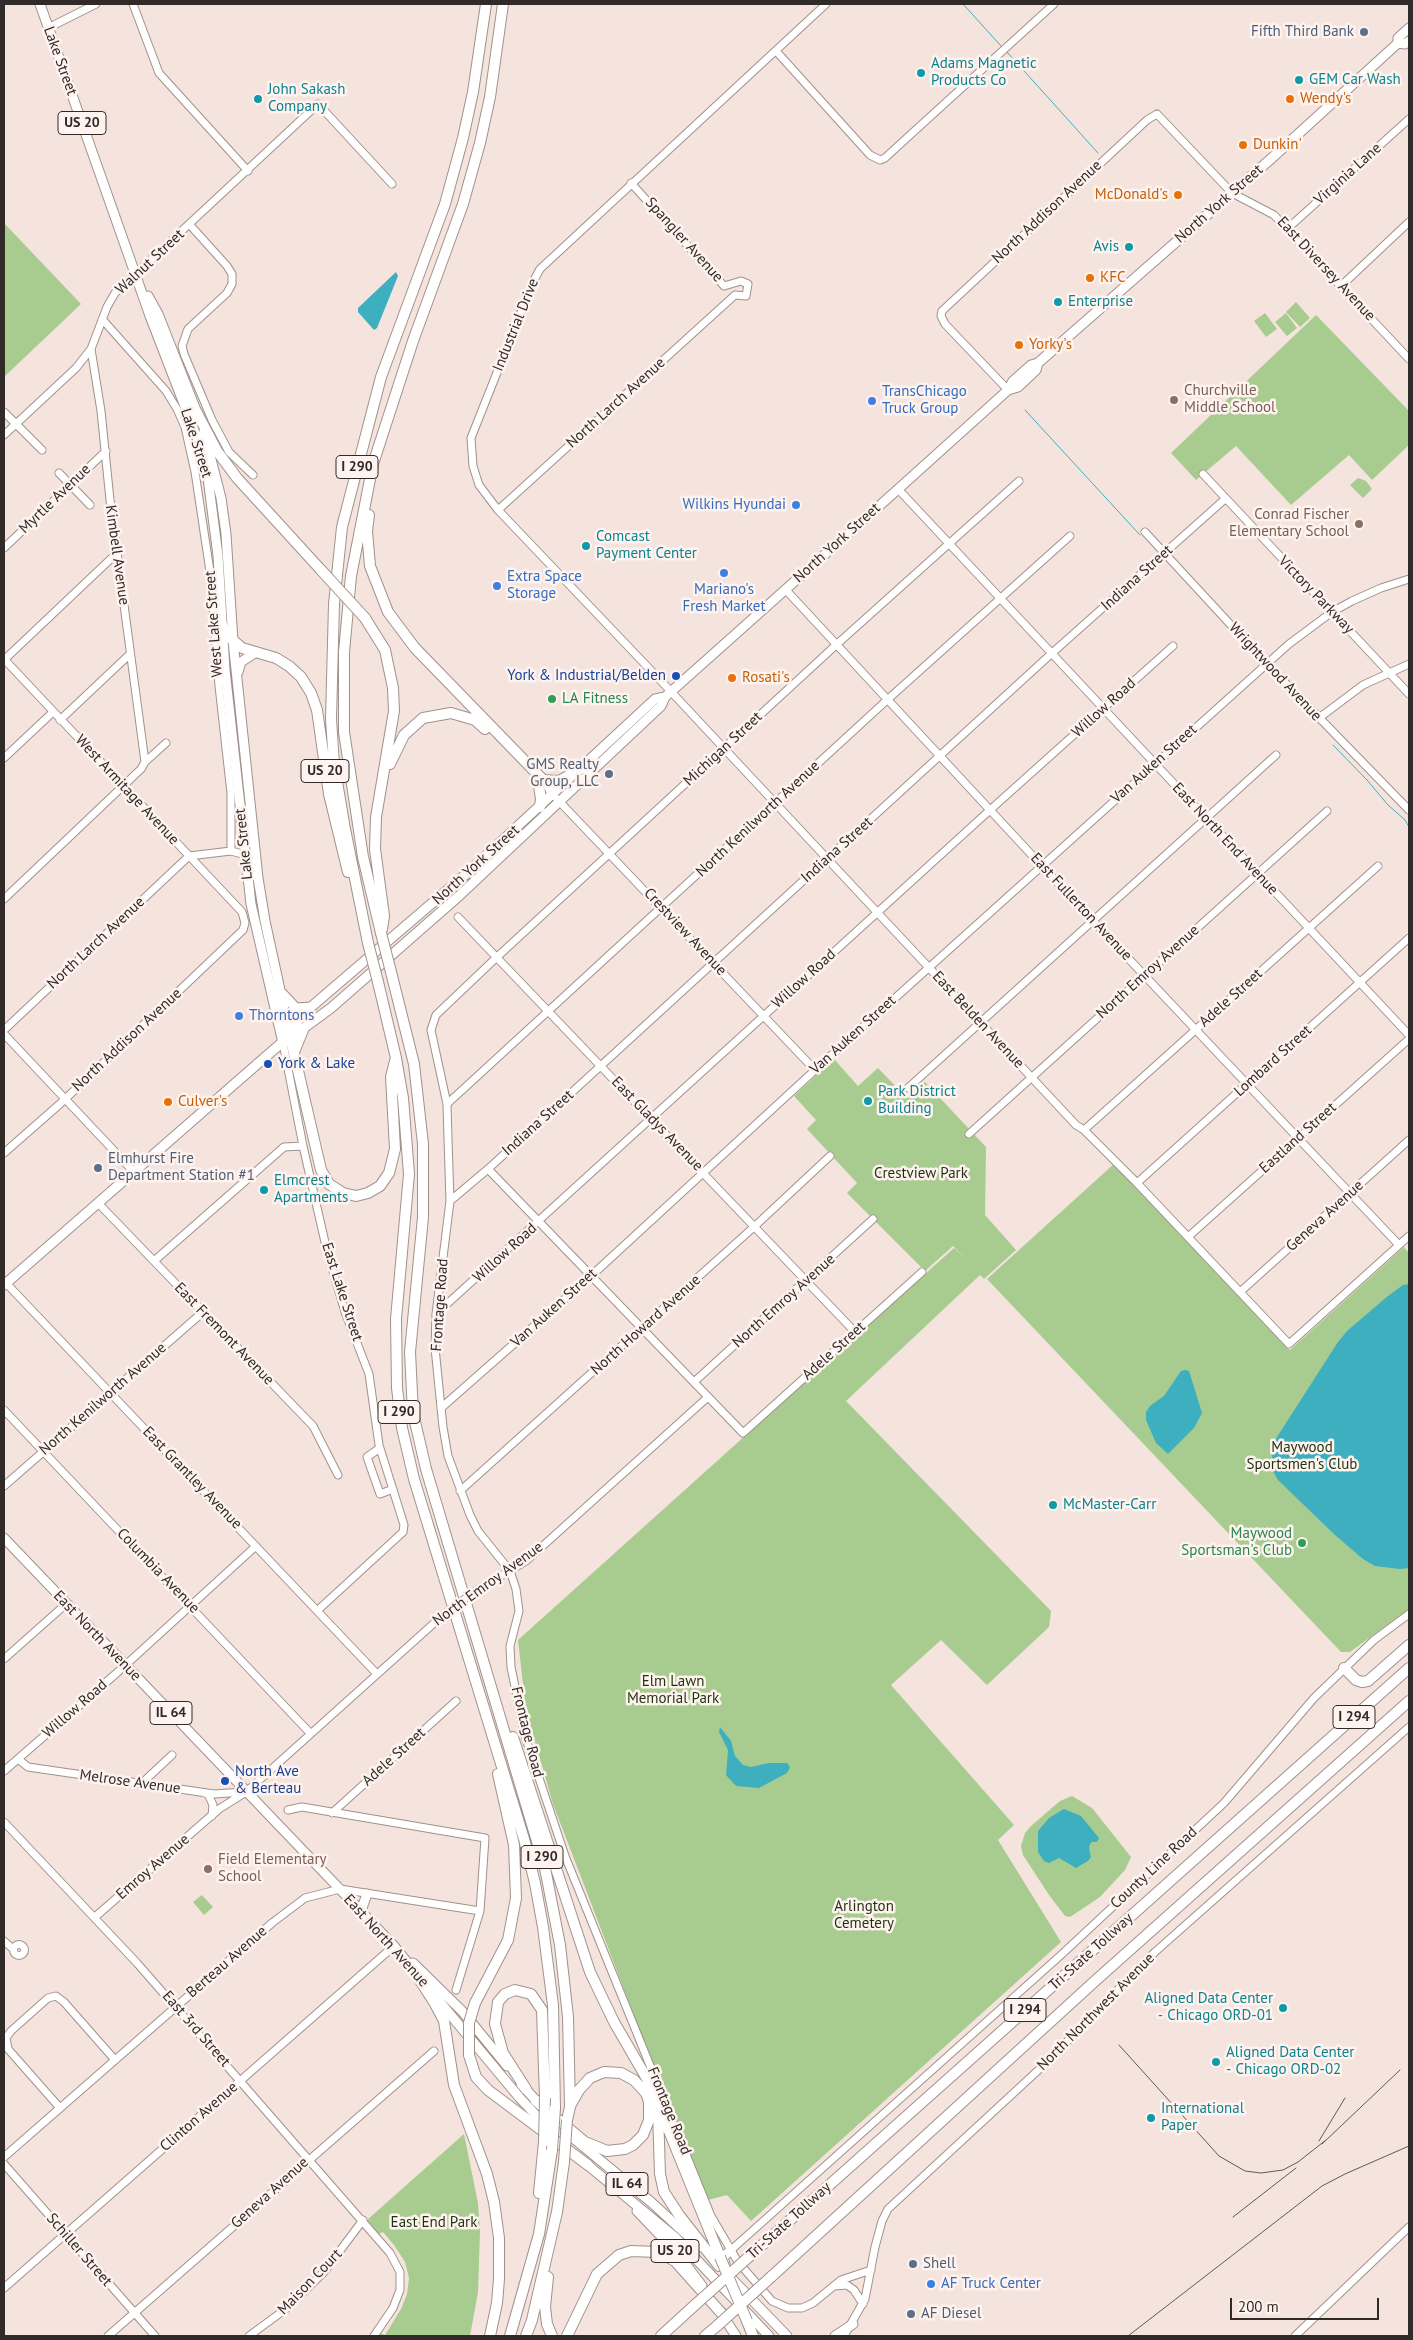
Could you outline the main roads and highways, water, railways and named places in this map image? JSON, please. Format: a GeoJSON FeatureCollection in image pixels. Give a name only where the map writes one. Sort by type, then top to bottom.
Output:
{"type":"FeatureCollection","features":[{"type":"Feature","properties":{"kind":"highway","name":"I 290"},"geometry":{"type":"LineString","coordinates":[[486,4],[473,92],[445,204],[381,376],[342,527],[334,604],[331,719],[334,764],[343,819],[368,943],[396,1058],[403,1098],[409,1174],[396,1319],[395,1350],[399,1408],[414,1478],[524,1839],[543,1927],[553,2005],[555,2108],[552,2150],[539,2234],[510,2336]]}},
{"type":"Feature","properties":{"kind":"highway","name":"I 290"},"geometry":{"type":"LineString","coordinates":[[502,4],[490,96],[478,152],[463,204],[413,341],[373,464],[351,576],[344,652],[344,732],[363,857],[414,1064],[423,1144],[423,1217],[410,1352],[413,1413],[426,1469],[469,1616],[536,1832],[554,1909],[568,2017],[570,2107],[564,2162],[557,2212],[532,2320],[526,2336]]}},
{"type":"Feature","properties":{"kind":"highway","name":"US 20"},"geometry":{"type":"LineString","coordinates":[[196,411],[217,451],[237,478],[365,618],[385,650],[393,688],[394,711],[376,817],[375,849],[384,916],[381,933]]}},
{"type":"Feature","properties":{"kind":"highway"},"geometry":{"type":"LineString","coordinates":[[373,464],[367,531],[370,566],[388,612],[415,648],[541,783],[540,807]]}},
{"type":"Feature","properties":{"kind":"highway","name":"US 20"},"geometry":{"type":"LineString","coordinates":[[222,625],[233,641],[242,648],[276,658],[289,666],[301,677],[311,693],[316,710],[329,794],[341,850],[368,943]]}},
{"type":"Feature","properties":{"kind":"highway"},"geometry":{"type":"LineString","coordinates":[[380,789],[396,747],[408,730],[423,718],[451,712],[475,720],[541,783],[549,786],[554,796]]}},
{"type":"Feature","properties":{"kind":"highway"},"geometry":{"type":"LineString","coordinates":[[541,783],[559,781],[582,768]]}},
{"type":"Feature","properties":{"kind":"highway"},"geometry":{"type":"LineString","coordinates":[[293,1053],[303,1030]]}},
{"type":"Feature","properties":{"kind":"highway"},"geometry":{"type":"LineString","coordinates":[[286,1040],[293,1053],[324,1178],[335,1189],[356,1196],[368,1193],[380,1186],[392,1165],[395,1132],[391,1077],[396,1058]]}},
{"type":"Feature","properties":{"kind":"highway","name":"US 20"},"geometry":{"type":"LineString","coordinates":[[469,1616],[519,1752],[590,1972],[614,2022],[650,2084],[719,2265],[755,2336]]}},
{"type":"Feature","properties":{"kind":"highway"},"geometry":{"type":"LineString","coordinates":[[1344,1668],[1356,1680],[1368,1681],[1409,1645]]}},
{"type":"Feature","properties":{"kind":"highway","name":"Tri-State Tollway"},"geometry":{"type":"LineString","coordinates":[[661,2336],[1409,1668]]}},
{"type":"Feature","properties":{"kind":"highway","name":"Tri-State Tollway"},"geometry":{"type":"LineString","coordinates":[[705,2336],[1096,1981],[1409,1701]]}},
{"type":"Feature","properties":{"kind":"highway","name":"US 20"},"geometry":{"type":"LineString","coordinates":[[485,1715],[514,1845],[516,1898],[508,1940],[475,2003],[469,2023],[469,2055],[476,2077],[488,2090],[588,2165]]}},
{"type":"Feature","properties":{"kind":"highway"},"geometry":{"type":"LineString","coordinates":[[412,1968],[444,2021],[454,2085],[476,2143],[494,2202],[499,2238],[499,2280],[497,2303],[490,2336]]}},
{"type":"Feature","properties":{"kind":"highway"},"geometry":{"type":"LineString","coordinates":[[524,2292],[540,2190],[544,2142],[540,2100],[542,2010],[532,1994],[515,1990],[505,1994],[498,2002],[495,2024],[503,2053],[526,2089]]}},
{"type":"Feature","properties":{"kind":"highway"},"geometry":{"type":"LineString","coordinates":[[540,2100],[585,2142],[607,2151],[616,2151],[633,2145],[643,2135],[649,2120],[650,2102],[641,2086],[629,2076],[604,2072],[590,2078],[579,2090],[570,2107]]}},
{"type":"Feature","properties":{"kind":"highway"},"geometry":{"type":"LineString","coordinates":[[650,2084],[659,2118],[660,2174],[664,2192],[679,2215],[719,2265]]}},
{"type":"Feature","properties":{"kind":"highway"},"geometry":{"type":"LineString","coordinates":[[552,2336],[547,2324],[545,2307],[557,2212]]}},
{"type":"Feature","properties":{"kind":"highway"},"geometry":{"type":"LineString","coordinates":[[567,2336],[597,2274],[619,2255],[631,2250],[658,2252],[675,2260],[721,2320]]}},
{"type":"Feature","properties":{"kind":"highway"},"geometry":{"type":"LineString","coordinates":[[653,2336],[681,2318]]}},
{"type":"Feature","properties":{"kind":"main road","name":"Lake Street"},"geometry":{"type":"LineString","coordinates":[[40,4],[150,316],[201,448],[213,506],[225,670],[251,904],[286,1040]]}},
{"type":"Feature","properties":{"kind":"main road","name":"North York Street"},"geometry":{"type":"LineString","coordinates":[[5,1284],[286,1040],[303,1030],[460,895],[554,796],[655,699],[668,694],[1008,390],[1013,380],[1031,365],[1038,363],[1232,193],[1398,43],[1398,38],[1409,28]]}},
{"type":"Feature","properties":{"kind":"main road"},"geometry":{"type":"LineString","coordinates":[[1398,43],[1405,44],[1409,41]]}},
{"type":"Feature","properties":{"kind":"main road","name":"Lake Street"},"geometry":{"type":"LineString","coordinates":[[136,273],[162,324],[196,411],[213,462],[221,498],[226,534],[233,641],[258,878],[286,1040]]}},
{"type":"Feature","properties":{"kind":"main road"},"geometry":{"type":"LineString","coordinates":[[237,677],[241,662],[256,652]]}},
{"type":"Feature","properties":{"kind":"main road","name":"North York Street"},"geometry":{"type":"LineString","coordinates":[[286,1040],[299,1019],[311,1007],[459,880],[540,807],[662,706],[668,694]]}},
{"type":"Feature","properties":{"kind":"main road"},"geometry":{"type":"LineString","coordinates":[[278,986],[289,1003],[296,1008],[311,1007]]}},
{"type":"Feature","properties":{"kind":"main road","name":"East North Avenue"},"geometry":{"type":"LineString","coordinates":[[4,1538],[362,1911],[394,1946],[535,2115],[588,2165],[676,2238],[719,2265]]}},
{"type":"Feature","properties":{"kind":"main road"},"geometry":{"type":"LineString","coordinates":[[362,1911],[367,1894]]}},
{"type":"Feature","properties":{"kind":"main road","name":"East North Avenue"},"geometry":{"type":"LineString","coordinates":[[394,1946],[462,2011],[526,2089],[540,2100],[580,2145],[674,2223],[719,2265]]}},
{"type":"Feature","properties":{"kind":"main road","name":"US 20"},"geometry":{"type":"LineString","coordinates":[[601,2176],[678,2254],[721,2320],[736,2336]]}},
{"type":"Feature","properties":{"kind":"main road"},"geometry":{"type":"LineString","coordinates":[[719,2265],[723,2257],[731,2250]]}},
{"type":"Feature","properties":{"kind":"main road","name":"IL 64"},"geometry":{"type":"LineString","coordinates":[[719,2265],[769,2336]]}},
{"type":"Feature","properties":{"kind":"main road","name":"IL 64"},"geometry":{"type":"LineString","coordinates":[[719,2265],[787,2336]]}},
{"type":"Feature","properties":{"kind":"main road"},"geometry":{"type":"LineString","coordinates":[[835,2336],[853,2324]]}},
{"type":"Feature","properties":{"kind":"water"},"geometry":{"type":"Polygon","coordinates":[[[396,272],[398,276],[377,328],[374,330],[358,312],[358,308],[396,272]]]}},
{"type":"Feature","properties":{"kind":"water"},"geometry":{"type":"Polygon","coordinates":[[[1409,1284],[1409,1568],[1400,1569],[1375,1566],[1363,1559],[1278,1480],[1271,1468],[1273,1449],[1277,1437],[1338,1342],[1347,1331],[1388,1296],[1403,1285],[1409,1284]]]}},
{"type":"Feature","properties":{"kind":"water"},"geometry":{"type":"Polygon","coordinates":[[[1181,1371],[1189,1371],[1202,1413],[1194,1428],[1168,1454],[1156,1443],[1146,1420],[1146,1412],[1150,1406],[1164,1396],[1181,1371]]]}},
{"type":"Feature","properties":{"kind":"water"},"geometry":{"type":"Polygon","coordinates":[[[720,1727],[731,1741],[735,1756],[743,1765],[751,1767],[769,1763],[787,1763],[790,1767],[787,1773],[759,1788],[736,1786],[726,1775],[728,1750],[719,1732],[720,1727]]]}},
{"type":"Feature","properties":{"kind":"water"},"geometry":{"type":"Polygon","coordinates":[[[1064,1809],[1081,1816],[1099,1838],[1097,1842],[1090,1844],[1091,1857],[1088,1861],[1076,1868],[1059,1858],[1049,1863],[1044,1861],[1038,1852],[1038,1831],[1049,1818],[1064,1809]]]}},
{"type":"Feature","properties":{"kind":"waterway"},"geometry":{"type":"LineString","coordinates":[[963,4],[1001,46]]}},
{"type":"Feature","properties":{"kind":"waterway"},"geometry":{"type":"LineString","coordinates":[[1007,52],[1098,153]]}},
{"type":"Feature","properties":{"kind":"waterway"},"geometry":{"type":"LineString","coordinates":[[1025,410],[1140,535]]}},
{"type":"Feature","properties":{"kind":"waterway"},"geometry":{"type":"LineString","coordinates":[[1333,745],[1388,805],[1405,820],[1409,827]]}},
{"type":"Feature","properties":{"kind":"railway"},"geometry":{"type":"LineString","coordinates":[[1119,2045],[1219,2156],[1245,2171],[1261,2173],[1283,2170],[1298,2162],[1326,2140]]}},
{"type":"Feature","properties":{"kind":"railway"},"geometry":{"type":"LineString","coordinates":[[1322,2144],[1400,2070]]}},
{"type":"Feature","properties":{"kind":"railway"},"geometry":{"type":"LineString","coordinates":[[1319,2141],[1345,2098]]}},
{"type":"Feature","properties":{"kind":"railway"},"geometry":{"type":"LineString","coordinates":[[1128,2336],[1322,2186],[1409,2146]]}},
{"type":"Feature","properties":{"kind":"railway"},"geometry":{"type":"LineString","coordinates":[[1233,2217],[1296,2168]]}},
{"type":"Feature","properties":{"kind":"place","name":"Fifth Third Bank"},"geometry":{"type":"Point","coordinates":[1364,32]}},
{"type":"Feature","properties":{"kind":"place","name":"Adams Magnetic Products Co"},"geometry":{"type":"Point","coordinates":[921,73]}},
{"type":"Feature","properties":{"kind":"place","name":"GEM Car Wash"},"geometry":{"type":"Point","coordinates":[1299,80]}},
{"type":"Feature","properties":{"kind":"place","name":"John Sakash Company"},"geometry":{"type":"Point","coordinates":[258,99]}},
{"type":"Feature","properties":{"kind":"place","name":"Wendy's"},"geometry":{"type":"Point","coordinates":[1290,99]}},
{"type":"Feature","properties":{"kind":"place","name":"Dunkin'"},"geometry":{"type":"Point","coordinates":[1243,145]}},
{"type":"Feature","properties":{"kind":"place","name":"McDonald's"},"geometry":{"type":"Point","coordinates":[1178,195]}},
{"type":"Feature","properties":{"kind":"place","name":"Avis"},"geometry":{"type":"Point","coordinates":[1129,247]}},
{"type":"Feature","properties":{"kind":"place","name":"KFC"},"geometry":{"type":"Point","coordinates":[1090,278]}},
{"type":"Feature","properties":{"kind":"place","name":"Enterprise"},"geometry":{"type":"Point","coordinates":[1058,302]}},
{"type":"Feature","properties":{"kind":"place","name":"Yorky's"},"geometry":{"type":"Point","coordinates":[1019,345]}},
{"type":"Feature","properties":{"kind":"place","name":"Churchville Middle School"},"geometry":{"type":"Point","coordinates":[1174,400]}},
{"type":"Feature","properties":{"kind":"place","name":"TransChicago Truck Group"},"geometry":{"type":"Point","coordinates":[872,401]}},
{"type":"Feature","properties":{"kind":"place","name":"Wilkins Hyundai"},"geometry":{"type":"Point","coordinates":[796,505]}},
{"type":"Feature","properties":{"kind":"place","name":"Conrad Fischer Elementary School"},"geometry":{"type":"Point","coordinates":[1359,524]}},
{"type":"Feature","properties":{"kind":"place","name":"Comcast Payment Center"},"geometry":{"type":"Point","coordinates":[586,546]}},
{"type":"Feature","properties":{"kind":"place","name":"Mariano's Fresh Market"},"geometry":{"type":"Point","coordinates":[724,573]}},
{"type":"Feature","properties":{"kind":"place","name":"Extra Space Storage"},"geometry":{"type":"Point","coordinates":[497,586]}},
{"type":"Feature","properties":{"kind":"place","name":"York & Industrial/Belden"},"geometry":{"type":"Point","coordinates":[676,676]}},
{"type":"Feature","properties":{"kind":"place","name":"Rosati's"},"geometry":{"type":"Point","coordinates":[732,678]}},
{"type":"Feature","properties":{"kind":"place","name":"LA Fitness"},"geometry":{"type":"Point","coordinates":[552,699]}},
{"type":"Feature","properties":{"kind":"place","name":"GMS Realty Group, LLC"},"geometry":{"type":"Point","coordinates":[609,774]}},
{"type":"Feature","properties":{"kind":"place","name":"Thorntons"},"geometry":{"type":"Point","coordinates":[239,1016]}},
{"type":"Feature","properties":{"kind":"place","name":"York & Lake"},"geometry":{"type":"Point","coordinates":[268,1064]}},
{"type":"Feature","properties":{"kind":"place","name":"Park District Building"},"geometry":{"type":"Point","coordinates":[868,1101]}},
{"type":"Feature","properties":{"kind":"place","name":"Culver's"},"geometry":{"type":"Point","coordinates":[168,1102]}},
{"type":"Feature","properties":{"kind":"place","name":"Elmhurst Fire Department Station #1"},"geometry":{"type":"Point","coordinates":[98,1168]}},
{"type":"Feature","properties":{"kind":"place","name":"Elmcrest Apartments"},"geometry":{"type":"Point","coordinates":[264,1190]}},
{"type":"Feature","properties":{"kind":"place","name":"McMaster-Carr"},"geometry":{"type":"Point","coordinates":[1053,1505]}},
{"type":"Feature","properties":{"kind":"place","name":"Maywood Sportsman's Club"},"geometry":{"type":"Point","coordinates":[1302,1543]}},
{"type":"Feature","properties":{"kind":"place","name":"North Ave & Berteau"},"geometry":{"type":"Point","coordinates":[225,1781]}},
{"type":"Feature","properties":{"kind":"place","name":"Field Elementary School"},"geometry":{"type":"Point","coordinates":[208,1869]}},
{"type":"Feature","properties":{"kind":"place","name":"Aligned Data Center - Chicago ORD-01"},"geometry":{"type":"Point","coordinates":[1283,2008]}},
{"type":"Feature","properties":{"kind":"place","name":"Aligned Data Center - Chicago ORD-02"},"geometry":{"type":"Point","coordinates":[1216,2062]}},
{"type":"Feature","properties":{"kind":"place","name":"International Paper"},"geometry":{"type":"Point","coordinates":[1151,2118]}},
{"type":"Feature","properties":{"kind":"place","name":"Shell"},"geometry":{"type":"Point","coordinates":[913,2264]}},
{"type":"Feature","properties":{"kind":"place","name":"AF Truck Center"},"geometry":{"type":"Point","coordinates":[931,2284]}},
{"type":"Feature","properties":{"kind":"place","name":"AF Diesel"},"geometry":{"type":"Point","coordinates":[911,2314]}},
{"type":"Feature","properties":{"kind":"park label","name":"Crestview Park"},"geometry":{"type":"Point","coordinates":[921,1174]}},
{"type":"Feature","properties":{"kind":"park label","name":"Maywood Sportsmen's Club"},"geometry":{"type":"Point","coordinates":[1302,1456]}},
{"type":"Feature","properties":{"kind":"park label","name":"Elm Lawn Memorial Park"},"geometry":{"type":"Point","coordinates":[673,1690]}},
{"type":"Feature","properties":{"kind":"park label","name":"Arlington Cemetery"},"geometry":{"type":"Point","coordinates":[864,1916]}},
{"type":"Feature","properties":{"kind":"park label","name":"East End Park"},"geometry":{"type":"Point","coordinates":[434,2223]}}]}
